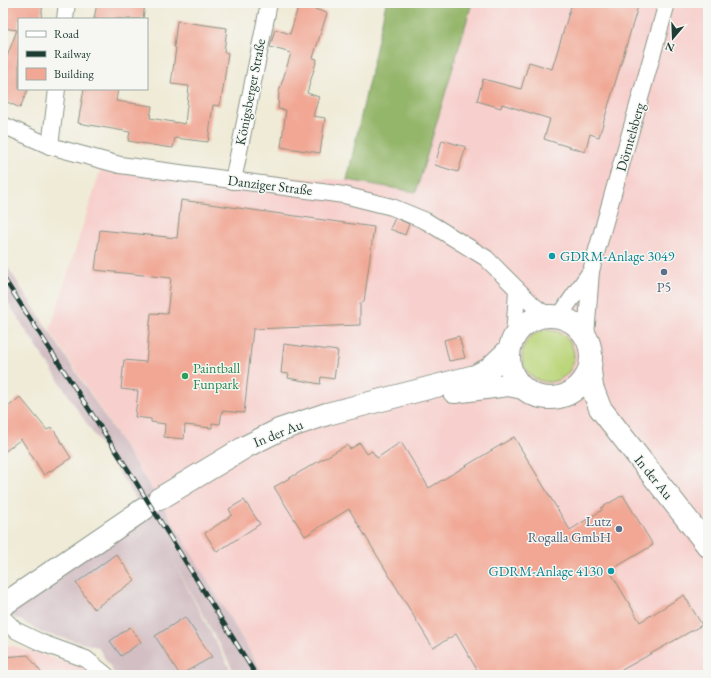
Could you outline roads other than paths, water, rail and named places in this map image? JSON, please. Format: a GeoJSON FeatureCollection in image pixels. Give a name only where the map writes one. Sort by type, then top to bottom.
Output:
{"type":"FeatureCollection","features":[{"type":"Feature","properties":{"kind":"street"},"geometry":{"type":"LineString","coordinates":[[65,18],[67,3]]}},
{"type":"Feature","properties":{"kind":"street","name":"Königsberger Straße"},"geometry":{"type":"LineString","coordinates":[[233,181],[269,3]]}},
{"type":"Feature","properties":{"kind":"street","name":"Dörntelsberg"},"geometry":{"type":"LineString","coordinates":[[586,336],[591,271],[667,3]]}},
{"type":"Feature","properties":{"kind":"street"},"geometry":{"type":"LineString","coordinates":[[50,146],[57,90]]}},
{"type":"Feature","properties":{"kind":"street","name":"Danziger Straße"},"geometry":{"type":"LineString","coordinates":[[3,125],[50,146],[120,165],[344,195],[392,207],[426,221],[486,258],[534,306],[552,316]]}},
{"type":"Feature","properties":{"kind":"street","name":"Dörntelsberg"},"geometry":{"type":"LineString","coordinates":[[552,316],[564,311],[591,271]]}},
{"type":"Feature","properties":{"kind":"street"},"geometry":{"type":"LineString","coordinates":[[511,344],[522,327],[534,319],[552,316],[568,320],[578,327],[586,336],[592,358],[590,370],[585,380],[570,394],[558,398],[546,398],[533,395],[523,388],[514,377],[509,364],[511,344],[518,290]]}},
{"type":"Feature","properties":{"kind":"street","name":"In der Au"},"geometry":{"type":"LineString","coordinates":[[3,605],[152,504],[247,446],[279,430],[327,414],[475,376],[497,363],[511,344]]}},
{"type":"Feature","properties":{"kind":"street","name":"In der Au"},"geometry":{"type":"LineString","coordinates":[[590,370],[592,387],[600,408],[708,546]]}},
{"type":"Feature","properties":{"kind":"street","name":"In der Au"},"geometry":{"type":"LineString","coordinates":[[408,393],[429,395],[482,390],[508,385],[523,388]]}},
{"type":"Feature","properties":{"kind":"street","name":"In der Au"},"geometry":{"type":"LineString","coordinates":[[570,394],[582,397],[600,408]]}},
{"type":"Feature","properties":{"kind":"street"},"geometry":{"type":"LineString","coordinates":[[3,618],[15,630],[42,643],[86,659],[106,675]]}},
{"type":"Feature","properties":{"kind":"railway"},"geometry":{"type":"LineString","coordinates":[[3,277],[129,471],[256,675]]}},
{"type":"Feature","properties":{"kind":"place","name":"GDRM-Anlage 3049"},"geometry":{"type":"Point","coordinates":[552,256]}},
{"type":"Feature","properties":{"kind":"place","name":"P5"},"geometry":{"type":"Point","coordinates":[664,272]}},
{"type":"Feature","properties":{"kind":"place","name":"Paintball Funpark"},"geometry":{"type":"Point","coordinates":[185,376]}},
{"type":"Feature","properties":{"kind":"place","name":"Lutz Rogalla GmbH"},"geometry":{"type":"Point","coordinates":[619,529]}},
{"type":"Feature","properties":{"kind":"place","name":"GDRM-Anlage 4130"},"geometry":{"type":"Point","coordinates":[611,571]}}]}
